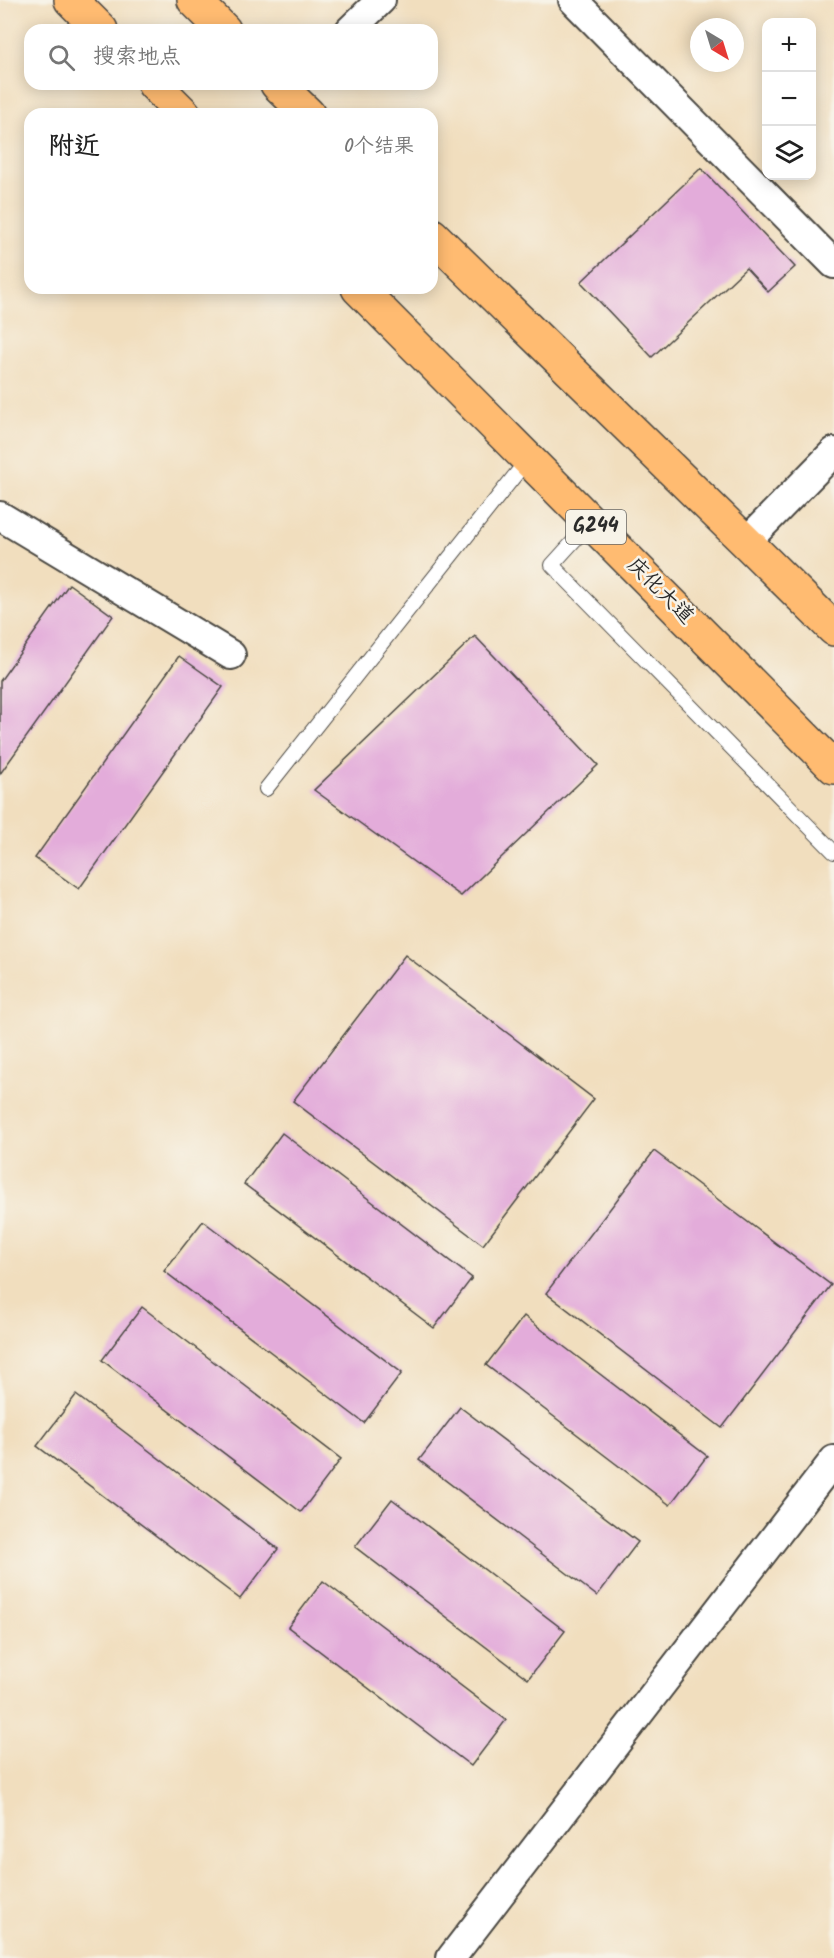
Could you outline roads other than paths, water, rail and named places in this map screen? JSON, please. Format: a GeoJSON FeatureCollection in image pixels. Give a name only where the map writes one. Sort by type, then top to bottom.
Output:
{"type":"FeatureCollection","features":[{"type":"Feature","properties":{"kind":"highway"},"geometry":{"type":"LineString","coordinates":[[71,0],[95,24]]}},
{"type":"Feature","properties":{"kind":"highway"},"geometry":{"type":"LineString","coordinates":[[194,0],[218,24]]}},
{"type":"Feature","properties":{"kind":"highway"},"geometry":{"type":"LineString","coordinates":[[160,90],[178,108]]}},
{"type":"Feature","properties":{"kind":"highway"},"geometry":{"type":"LineString","coordinates":[[438,241],[834,630]]}},
{"type":"Feature","properties":{"kind":"highway","name":"庆化大道"},"geometry":{"type":"LineString","coordinates":[[364,294],[834,767]]}},
{"type":"Feature","properties":{"kind":"street"},"geometry":{"type":"LineString","coordinates":[[356,24],[381,0]]}},
{"type":"Feature","properties":{"kind":"street"},"geometry":{"type":"LineString","coordinates":[[573,0],[834,264]]}},
{"type":"Feature","properties":{"kind":"street"},"geometry":{"type":"LineString","coordinates":[[747,542],[834,452]]}},
{"type":"Feature","properties":{"kind":"street"},"geometry":{"type":"LineString","coordinates":[[0,516],[231,655]]}},
{"type":"Feature","properties":{"kind":"street"},"geometry":{"type":"LineString","coordinates":[[451,1958],[834,1460]]}},
{"type":"Feature","properties":{"kind":"lane"},"geometry":{"type":"LineString","coordinates":[[266,789],[528,459]]}},
{"type":"Feature","properties":{"kind":"lane"},"geometry":{"type":"LineString","coordinates":[[591,522],[552,565],[834,852]]}}]}
